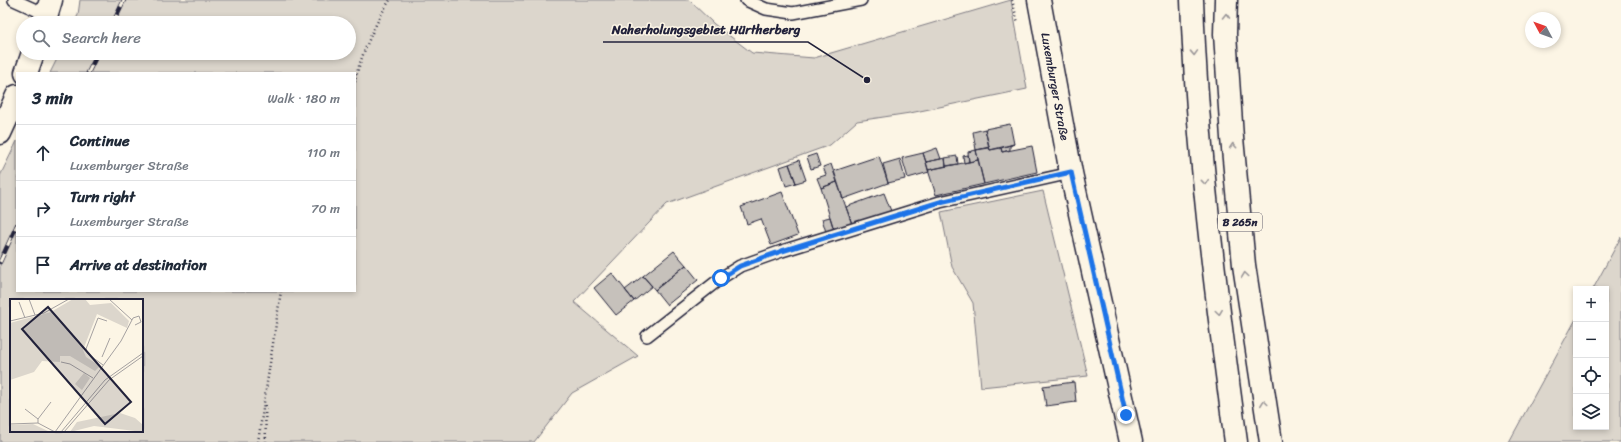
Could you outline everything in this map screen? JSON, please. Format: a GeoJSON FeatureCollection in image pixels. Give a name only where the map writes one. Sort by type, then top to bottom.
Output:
{"type":"FeatureCollection","features":[{"type":"Feature","properties":{"kind":"main road","name":"Luxemburger Straße"},"geometry":{"type":"LineString","coordinates":[[1039,0],[1071,172],[1131,442]]}},
{"type":"Feature","properties":{"kind":"main road","name":"B 265n"},"geometry":{"type":"LineString","coordinates":[[1192,0],[1194,66],[1203,164],[1216,292],[1236,442]]}},
{"type":"Feature","properties":{"kind":"main road","name":"B 265n"},"geometry":{"type":"LineString","coordinates":[[1226,0],[1225,34],[1232,138],[1244,265],[1270,442]]}},
{"type":"Feature","properties":{"kind":"main road"},"geometry":{"type":"LineString","coordinates":[[26,72],[31,60]]}},
{"type":"Feature","properties":{"kind":"main road"},"geometry":{"type":"LineString","coordinates":[[0,133],[16,98]]}},
{"type":"Feature","properties":{"kind":"lane"},"geometry":{"type":"LineString","coordinates":[[14,0],[47,13]]}},
{"type":"Feature","properties":{"kind":"lane"},"geometry":{"type":"LineString","coordinates":[[746,0],[766,9],[793,13],[861,0]]}},
{"type":"Feature","properties":{"kind":"lane"},"geometry":{"type":"LineString","coordinates":[[647,336],[721,278],[740,266],[782,251],[940,202],[1071,172]]}},
{"type":"Feature","properties":{"kind":"path"},"geometry":{"type":"LineString","coordinates":[[356,74],[372,35],[390,0]]}},
{"type":"Feature","properties":{"kind":"path"},"geometry":{"type":"LineString","coordinates":[[258,442],[281,292]]}},
{"type":"Feature","properties":{"kind":"path"},"geometry":{"type":"LineString","coordinates":[[265,398],[266,442]]}},
{"type":"Feature","properties":{"kind":"shaded area"},"geometry":{"type":"Polygon","coordinates":[[[80,0],[689,0],[714,24],[752,53],[814,58],[1011,0],[1027,89],[910,113],[857,121],[830,145],[667,204],[574,302],[638,356],[572,393],[534,442],[0,442],[0,176],[16,143],[16,292],[356,292],[356,72],[50,72],[56,60],[356,60],[356,16],[78,16],[80,0]]]}},
{"type":"Feature","properties":{"kind":"shaded area"},"geometry":{"type":"Polygon","coordinates":[[[1043,191],[1088,376],[981,387],[973,303],[952,267],[941,212],[1043,191]]]}},
{"type":"Feature","properties":{"kind":"shaded area"},"geometry":{"type":"Polygon","coordinates":[[[1621,237],[1621,442],[1509,442],[1573,325],[1573,430],[1609,430],[1609,286],[1595,286],[1621,237]]]}},
{"type":"Feature","properties":{"kind":"building"},"geometry":{"type":"Polygon","coordinates":[[[1010,124],[1014,144],[990,150],[985,129],[1010,124]]]}},
{"type":"Feature","properties":{"kind":"building"},"geometry":{"type":"Polygon","coordinates":[[[985,129],[989,148],[976,150],[973,132],[985,129]]]}},
{"type":"Feature","properties":{"kind":"building"},"geometry":{"type":"Polygon","coordinates":[[[1014,144],[1010,146],[1010,150],[1002,152],[1001,148],[1014,144]]]}},
{"type":"Feature","properties":{"kind":"building"},"geometry":{"type":"Polygon","coordinates":[[[1032,146],[1037,172],[984,184],[976,150],[989,147],[990,150],[1001,148],[1002,152],[1032,146]]]}},
{"type":"Feature","properties":{"kind":"building"},"geometry":{"type":"Polygon","coordinates":[[[937,148],[941,159],[926,162],[923,153],[937,148]]]}},
{"type":"Feature","properties":{"kind":"building"},"geometry":{"type":"Polygon","coordinates":[[[976,150],[978,160],[969,162],[968,152],[976,150]]]}},
{"type":"Feature","properties":{"kind":"building"},"geometry":{"type":"Polygon","coordinates":[[[923,153],[929,172],[908,178],[902,158],[923,153]]]}},
{"type":"Feature","properties":{"kind":"building"},"geometry":{"type":"Polygon","coordinates":[[[816,154],[820,166],[811,169],[807,157],[816,154]]]}},
{"type":"Feature","properties":{"kind":"building"},"geometry":{"type":"Polygon","coordinates":[[[968,155],[969,162],[964,163],[963,156],[968,155]]]}},
{"type":"Feature","properties":{"kind":"building"},"geometry":{"type":"Polygon","coordinates":[[[879,156],[888,183],[843,199],[834,171],[879,156]]]}},
{"type":"Feature","properties":{"kind":"building"},"geometry":{"type":"Polygon","coordinates":[[[957,156],[958,164],[946,166],[945,158],[957,156]]]}},
{"type":"Feature","properties":{"kind":"building"},"geometry":{"type":"Polygon","coordinates":[[[945,158],[946,166],[928,170],[926,162],[945,158]]]}},
{"type":"Feature","properties":{"kind":"building"},"geometry":{"type":"Polygon","coordinates":[[[900,159],[905,179],[888,183],[883,164],[900,159]]]}},
{"type":"Feature","properties":{"kind":"building"},"geometry":{"type":"Polygon","coordinates":[[[799,160],[806,180],[796,183],[789,164],[799,160]]]}},
{"type":"Feature","properties":{"kind":"building"},"geometry":{"type":"Polygon","coordinates":[[[978,160],[984,184],[936,195],[928,170],[978,160]]]}},
{"type":"Feature","properties":{"kind":"building"},"geometry":{"type":"Polygon","coordinates":[[[789,164],[796,183],[786,186],[780,167],[789,164]]]}},
{"type":"Feature","properties":{"kind":"building"},"geometry":{"type":"Polygon","coordinates":[[[831,164],[837,182],[821,188],[817,178],[826,175],[823,167],[831,164]]]}},
{"type":"Feature","properties":{"kind":"building"},"geometry":{"type":"Polygon","coordinates":[[[837,182],[852,224],[834,230],[821,188],[837,182]]]}},
{"type":"Feature","properties":{"kind":"building"},"geometry":{"type":"Polygon","coordinates":[[[782,192],[798,235],[771,245],[761,219],[747,224],[741,207],[782,192]]]}},
{"type":"Feature","properties":{"kind":"building"},"geometry":{"type":"Polygon","coordinates":[[[884,193],[891,211],[852,224],[846,207],[884,193]]]}},
{"type":"Feature","properties":{"kind":"building"},"geometry":{"type":"Polygon","coordinates":[[[830,217],[834,230],[826,232],[822,219],[830,217]]]}},
{"type":"Feature","properties":{"kind":"building"},"geometry":{"type":"Polygon","coordinates":[[[674,251],[686,265],[655,290],[643,276],[674,251]]]}},
{"type":"Feature","properties":{"kind":"building"},"geometry":{"type":"Polygon","coordinates":[[[686,265],[698,280],[667,305],[655,290],[686,265]]]}},
{"type":"Feature","properties":{"kind":"building"},"geometry":{"type":"Polygon","coordinates":[[[612,273],[634,301],[616,315],[594,288],[612,273]]]}},
{"type":"Feature","properties":{"kind":"building"},"geometry":{"type":"Polygon","coordinates":[[[643,276],[652,286],[634,301],[625,290],[643,276]]]}},
{"type":"Feature","properties":{"kind":"building"},"geometry":{"type":"Polygon","coordinates":[[[1074,382],[1076,402],[1046,406],[1043,386],[1074,382]]]}},
{"type":"Feature","properties":{"kind":"railway"},"geometry":{"type":"LineString","coordinates":[[116,16],[124,0]]}},
{"type":"Feature","properties":{"kind":"railway"},"geometry":{"type":"LineString","coordinates":[[88,72],[94,60]]}},
{"type":"Feature","properties":{"kind":"railway"},"geometry":{"type":"LineString","coordinates":[[0,262],[16,227]]}},
{"type":"Feature","properties":{"kind":"place","name":"Naherholungsgebiet Hürtherberg"},"geometry":{"type":"Point","coordinates":[867,80]}},
{"type":"Feature","properties":{"kind":"route"},"geometry":{"type":"LineString","coordinates":[[721,278],[740,266],[782,251],[940,202],[1053,178],[1071,172],[1126,415]]}}]}
